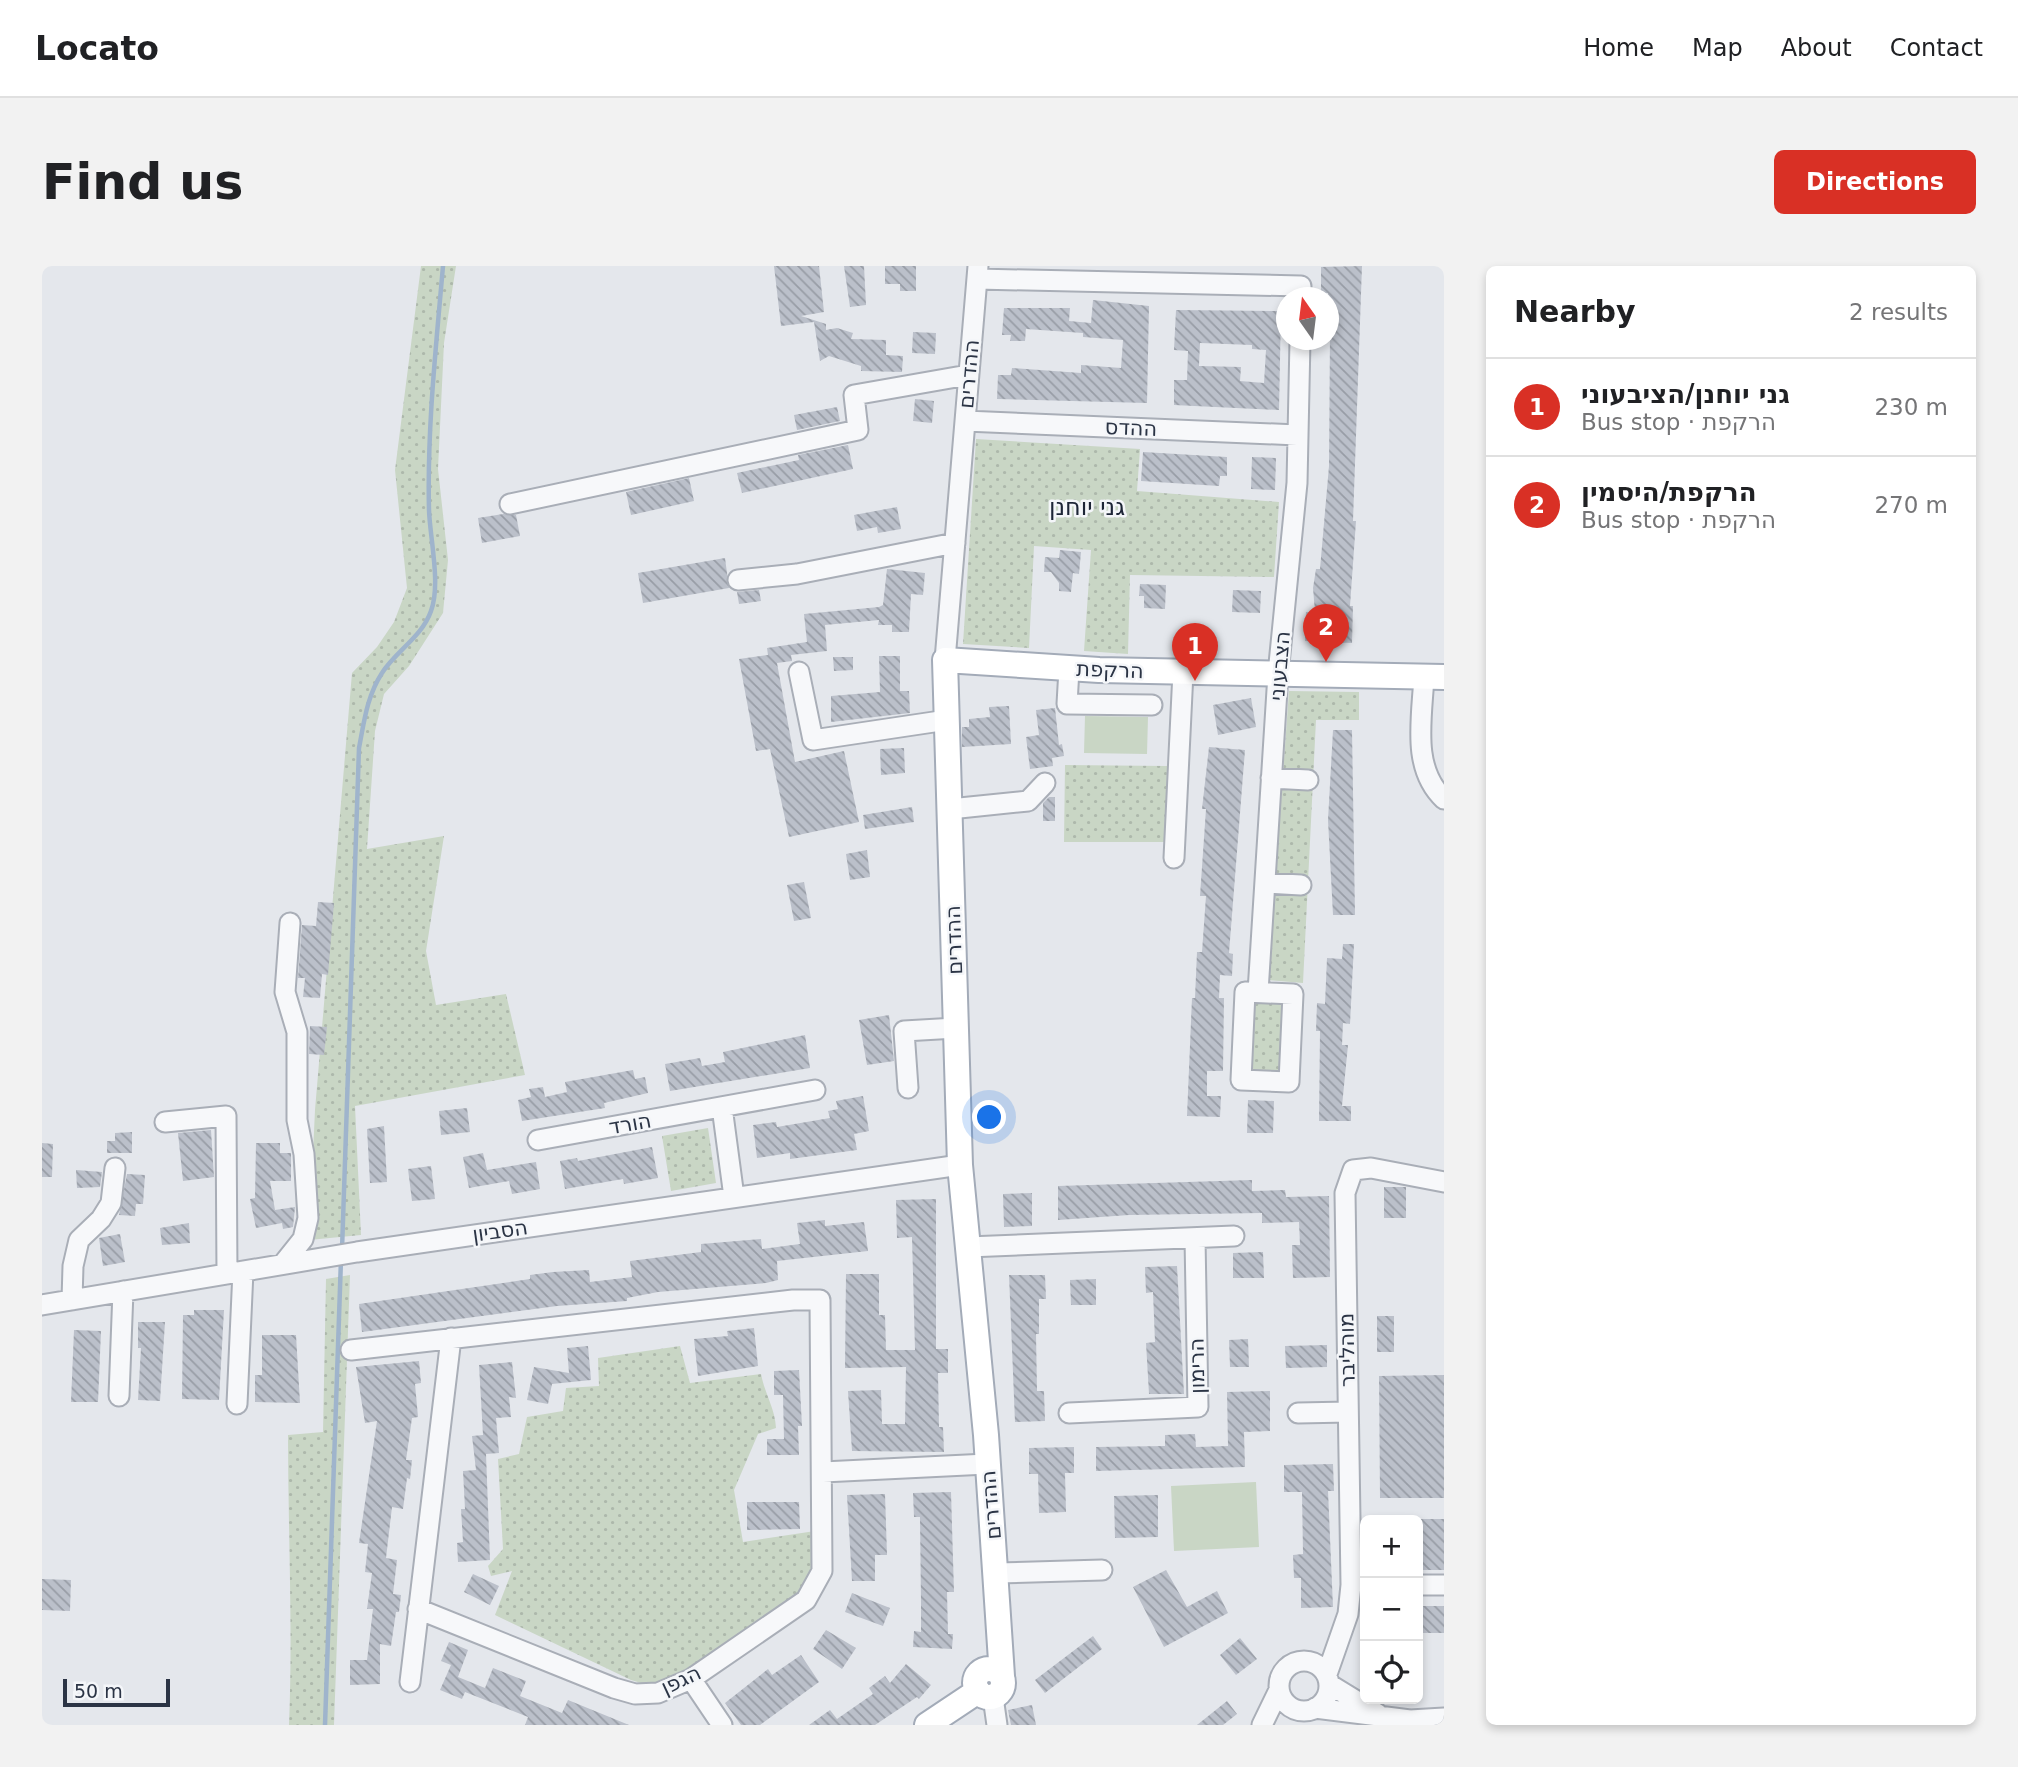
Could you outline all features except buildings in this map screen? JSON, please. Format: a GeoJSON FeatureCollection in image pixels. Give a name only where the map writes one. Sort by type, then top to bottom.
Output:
{"type":"FeatureCollection","features":[{"type":"Feature","properties":{"kind":"main road","name":"הרקפת"},"geometry":{"type":"LineString","coordinates":[[945,660],[1069,669],[1434,677]]}},
{"type":"Feature","properties":{"kind":"main road","name":"ההדרים"},"geometry":{"type":"LineString","coordinates":[[945,660],[960,1165],[999,1613],[989,1684]]}},
{"type":"Feature","properties":{"kind":"main road"},"geometry":{"type":"LineString","coordinates":[[927,1725],[989,1684]]}},
{"type":"Feature","properties":{"kind":"street"},"geometry":{"type":"LineString","coordinates":[[977,272],[1276,290]]}},
{"type":"Feature","properties":{"kind":"street","name":"ההדרים"},"geometry":{"type":"LineString","coordinates":[[945,660],[977,272]]}},
{"type":"Feature","properties":{"kind":"street","name":"הצבעוני"},"geometry":{"type":"LineString","coordinates":[[1258,992],[1278,674],[1297,483],[1300,350]]}},
{"type":"Feature","properties":{"kind":"street"},"geometry":{"type":"LineString","coordinates":[[510,504],[858,430],[854,395],[968,375]]}},
{"type":"Feature","properties":{"kind":"street","name":"ההדס"},"geometry":{"type":"LineString","coordinates":[[965,421],[1297,435]]}},
{"type":"Feature","properties":{"kind":"street"},"geometry":{"type":"LineString","coordinates":[[738,580],[797,575],[954,543]]}},
{"type":"Feature","properties":{"kind":"street"},"geometry":{"type":"LineString","coordinates":[[1069,669],[1067,704],[1152,705]]}},
{"type":"Feature","properties":{"kind":"street"},"geometry":{"type":"LineString","coordinates":[[799,671],[813,740],[947,720]]}},
{"type":"Feature","properties":{"kind":"street"},"geometry":{"type":"LineString","coordinates":[[1174,858],[1184,672]]}},
{"type":"Feature","properties":{"kind":"street"},"geometry":{"type":"LineString","coordinates":[[1434,677],[1421,758],[1427,777],[1444,799]]}},
{"type":"Feature","properties":{"kind":"street"},"geometry":{"type":"LineString","coordinates":[[1271,778],[1308,780]]}},
{"type":"Feature","properties":{"kind":"street"},"geometry":{"type":"LineString","coordinates":[[950,809],[1028,801],[1045,783]]}},
{"type":"Feature","properties":{"kind":"street"},"geometry":{"type":"LineString","coordinates":[[1265,883],[1301,885]]}},
{"type":"Feature","properties":{"kind":"street"},"geometry":{"type":"LineString","coordinates":[[282,1264],[303,1239],[308,1218],[304,1154],[297,1120],[297,1032],[285,992],[290,923]]}},
{"type":"Feature","properties":{"kind":"street","name":"הצבעוני"},"geometry":{"type":"LineString","coordinates":[[1245,992],[1258,992],[1293,994],[1289,1082],[1241,1080],[1245,992]]}},
{"type":"Feature","properties":{"kind":"street"},"geometry":{"type":"LineString","coordinates":[[908,1088],[904,1031],[956,1028]]}},
{"type":"Feature","properties":{"kind":"street","name":"הורד"},"geometry":{"type":"LineString","coordinates":[[538,1140],[816,1090]]}},
{"type":"Feature","properties":{"kind":"street"},"geometry":{"type":"LineString","coordinates":[[722,1107],[734,1197]]}},
{"type":"Feature","properties":{"kind":"street"},"geometry":{"type":"LineString","coordinates":[[165,1122],[226,1116],[235,1273],[237,1404]]}},
{"type":"Feature","properties":{"kind":"street","name":"הסביון"},"geometry":{"type":"LineString","coordinates":[[42,1305],[357,1252],[960,1165]]}},
{"type":"Feature","properties":{"kind":"street"},"geometry":{"type":"LineString","coordinates":[[72,1300],[73,1266],[79,1240],[101,1219],[111,1203],[115,1168]]}},
{"type":"Feature","properties":{"kind":"street","name":"מוהליבר"},"geometry":{"type":"LineString","coordinates":[[1328,1679],[1358,1585],[1348,1412],[1345,1193],[1353,1170],[1371,1168],[1444,1182]]}},
{"type":"Feature","properties":{"kind":"street"},"geometry":{"type":"LineString","coordinates":[[968,1247],[1234,1236]]}},
{"type":"Feature","properties":{"kind":"street","name":"הרימון"},"geometry":{"type":"LineString","coordinates":[[1069,1413],[1198,1407],[1195,1238]]}},
{"type":"Feature","properties":{"kind":"street"},"geometry":{"type":"LineString","coordinates":[[119,1396],[123,1291]]}},
{"type":"Feature","properties":{"kind":"street","name":"הגפן"},"geometry":{"type":"LineString","coordinates":[[351,1350],[793,1300],[820,1300],[822,1570],[806,1600],[691,1679],[658,1693],[635,1694],[418,1609]]}},
{"type":"Feature","properties":{"kind":"street"},"geometry":{"type":"LineString","coordinates":[[410,1682],[451,1338]]}},
{"type":"Feature","properties":{"kind":"street"},"geometry":{"type":"LineString","coordinates":[[1298,1413],[1348,1412]]}},
{"type":"Feature","properties":{"kind":"street"},"geometry":{"type":"LineString","coordinates":[[823,1472],[987,1464]]}},
{"type":"Feature","properties":{"kind":"street"},"geometry":{"type":"LineString","coordinates":[[997,1573],[1102,1570]]}},
{"type":"Feature","properties":{"kind":"street"},"geometry":{"type":"LineString","coordinates":[[1423,1585],[1444,1585]]}},
{"type":"Feature","properties":{"kind":"street","name":"מוהליבר"},"geometry":{"type":"LineString","coordinates":[[1306,1661],[1324,1650],[1344,1624]]}},
{"type":"Feature","properties":{"kind":"street"},"geometry":{"type":"LineString","coordinates":[[1262,1725],[1279,1690],[1285,1669],[1306,1661],[1321,1667],[1328,1679],[1379,1715],[1389,1718]]}},
{"type":"Feature","properties":{"kind":"street"},"geometry":{"type":"LineString","coordinates":[[691,1679],[722,1725]]}},
{"type":"Feature","properties":{"kind":"street"},"geometry":{"type":"LineString","coordinates":[[1271,1725],[1308,1710],[1326,1698],[1328,1679]]}},
{"type":"Feature","properties":{"kind":"street","name":"ההדרים"},"geometry":{"type":"LineString","coordinates":[[989,1684],[997,1725]]}},
{"type":"Feature","properties":{"kind":"street"},"geometry":{"type":"LineString","coordinates":[[1279,1690],[1286,1704],[1308,1710],[1389,1718],[1444,1718]]}},
{"type":"Feature","properties":{"kind":"green space"},"geometry":{"type":"Polygon","coordinates":[[[421,266],[456,266],[444,343],[438,469],[448,560],[443,613],[409,666],[384,694],[375,731],[367,849],[444,836],[426,951],[436,1005],[506,994],[525,1075],[355,1106],[361,1235],[309,1240],[315,1110],[352,673],[377,647],[394,622],[407,588],[395,470],[421,266]]]}},
{"type":"Feature","properties":{"kind":"green space"},"geometry":{"type":"Polygon","coordinates":[[[976,439],[1140,449],[1137,491],[1279,502],[1274,577],[1130,575],[1128,654],[1084,651],[1091,550],[1034,546],[1029,648],[963,644],[976,439]]]}},
{"type":"Feature","properties":{"kind":"green space"},"geometry":{"type":"Polygon","coordinates":[[[1289,691],[1359,692],[1359,720],[1316,720],[1303,983],[1268,980],[1289,691]]]}},
{"type":"Feature","properties":{"kind":"green space"},"geometry":{"type":"Polygon","coordinates":[[[1085,716],[1148,717],[1147,754],[1084,753],[1085,716]]]}},
{"type":"Feature","properties":{"kind":"green space"},"geometry":{"type":"Polygon","coordinates":[[[1065,765],[1167,766],[1166,842],[1064,842],[1065,765]]]}},
{"type":"Feature","properties":{"kind":"green space"},"geometry":{"type":"Polygon","coordinates":[[[1252,999],[1285,1001],[1282,1074],[1249,1073],[1252,999]]]}},
{"type":"Feature","properties":{"kind":"green space"},"geometry":{"type":"Polygon","coordinates":[[[708,1128],[716,1183],[671,1191],[662,1136],[708,1128]]]}},
{"type":"Feature","properties":{"kind":"green space"},"geometry":{"type":"Polygon","coordinates":[[[350,1275],[334,1725],[289,1725],[288,1435],[323,1432],[326,1279],[350,1275]]]}},
{"type":"Feature","properties":{"kind":"green space"},"geometry":{"type":"Polygon","coordinates":[[[680,1346],[690,1383],[761,1374],[776,1428],[758,1434],[734,1490],[743,1542],[815,1531],[815,1568],[793,1601],[686,1675],[654,1687],[631,1680],[495,1615],[512,1571],[491,1576],[488,1566],[503,1549],[498,1459],[519,1454],[527,1417],[563,1411],[566,1388],[599,1386],[598,1358],[680,1346]]]}},
{"type":"Feature","properties":{"kind":"green space"},"geometry":{"type":"Polygon","coordinates":[[[1256,1482],[1259,1547],[1174,1551],[1171,1486],[1256,1482]]]}},
{"type":"Feature","properties":{"kind":"waterway"},"geometry":{"type":"LineString","coordinates":[[342,1250],[359,748],[367,709],[377,682],[388,665],[422,629],[434,600],[429,449],[443,266]]}},
{"type":"Feature","properties":{"kind":"waterway"},"geometry":{"type":"LineString","coordinates":[[325,1725],[341,1259]]}},
{"type":"Feature","properties":{"kind":"place","name":"הרקפת/היסמין"},"geometry":{"type":"Point","coordinates":[1326,662]}},
{"type":"Feature","properties":{"kind":"place","name":"גני יוחנן/הציבעוני"},"geometry":{"type":"Point","coordinates":[1195,681]}},
{"type":"Feature","properties":{"kind":"district","name":"גני יוחנן"},"geometry":{"type":"Point","coordinates":[1087,507]}}]}
